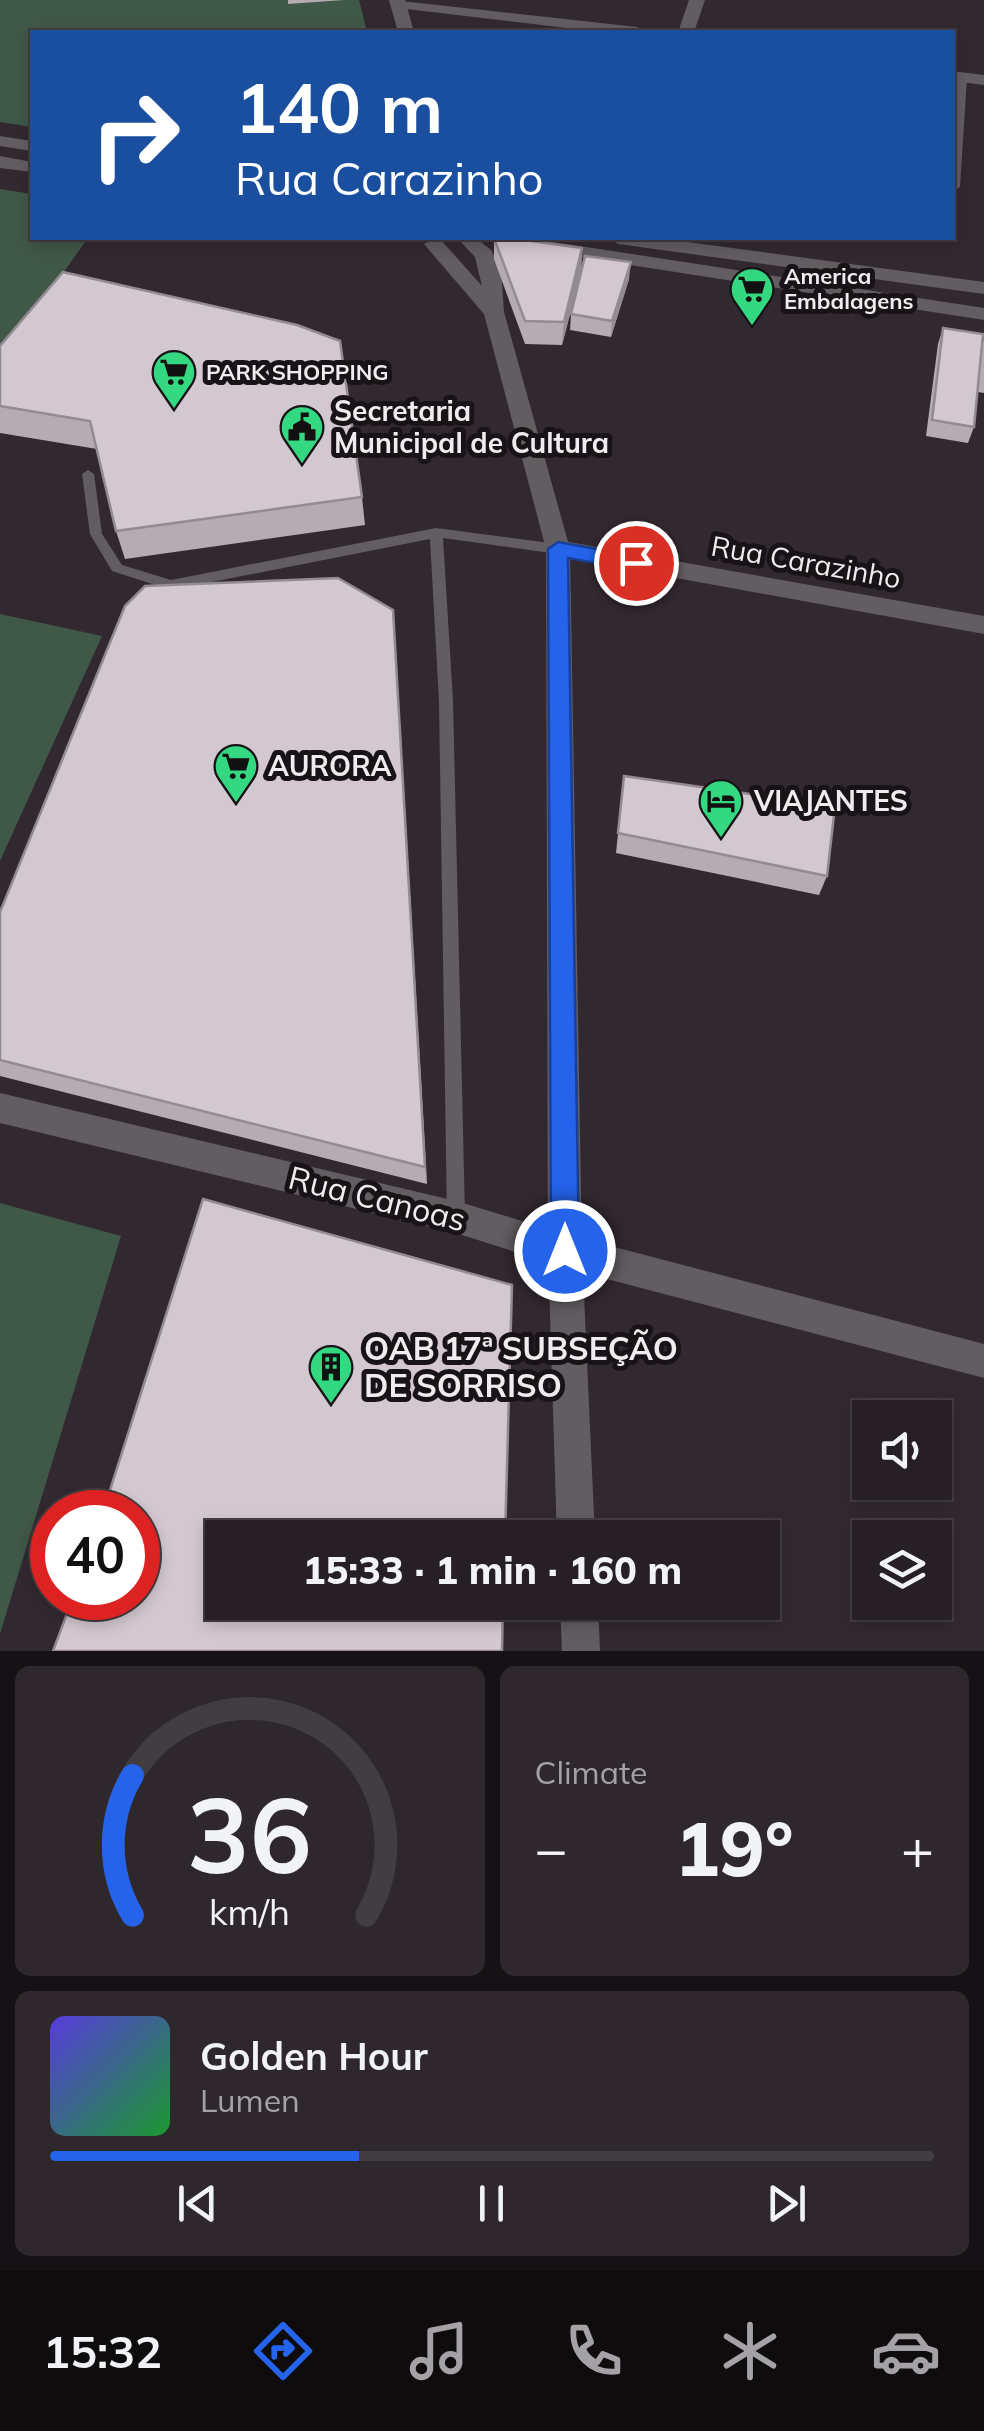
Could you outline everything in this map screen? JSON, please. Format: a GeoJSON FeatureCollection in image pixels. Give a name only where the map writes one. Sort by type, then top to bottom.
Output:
{"type":"FeatureCollection","features":[{"type":"Feature","properties":{"kind":"street"},"geometry":{"type":"LineString","coordinates":[[687,30],[698,0]]}},
{"type":"Feature","properties":{"kind":"street"},"geometry":{"type":"LineString","coordinates":[[405,30],[398,2],[621,30]]}},
{"type":"Feature","properties":{"kind":"street"},"geometry":{"type":"LineString","coordinates":[[957,76],[984,80]]}},
{"type":"Feature","properties":{"kind":"street"},"geometry":{"type":"LineString","coordinates":[[0,141],[30,146]]}},
{"type":"Feature","properties":{"kind":"street"},"geometry":{"type":"LineString","coordinates":[[0,162],[30,167]]}},
{"type":"Feature","properties":{"kind":"street"},"geometry":{"type":"LineString","coordinates":[[470,240],[484,254],[491,269],[494,312],[558,549],[565,1251],[575,1520]]}},
{"type":"Feature","properties":{"kind":"street"},"geometry":{"type":"LineString","coordinates":[[505,240],[984,314]]}},
{"type":"Feature","properties":{"kind":"street"},"geometry":{"type":"LineString","coordinates":[[633,240],[984,288]]}},
{"type":"Feature","properties":{"kind":"street"},"geometry":{"type":"LineString","coordinates":[[426,241],[494,312]]}},
{"type":"Feature","properties":{"kind":"street","name":"Rua Carazinho"},"geometry":{"type":"LineString","coordinates":[[558,549],[984,624]]}},
{"type":"Feature","properties":{"kind":"street","name":"Rua Canoas"},"geometry":{"type":"LineString","coordinates":[[0,1108],[456,1217],[565,1251],[984,1362]]}},
{"type":"Feature","properties":{"kind":"street"},"geometry":{"type":"LineString","coordinates":[[580,1620],[581,1651]]}},
{"type":"Feature","properties":{"kind":"lane"},"geometry":{"type":"LineString","coordinates":[[955,187],[957,76]]}},
{"type":"Feature","properties":{"kind":"lane"},"geometry":{"type":"LineString","coordinates":[[88,474],[96,534],[117,568],[171,584],[436,533],[558,549]]}},
{"type":"Feature","properties":{"kind":"lane"},"geometry":{"type":"LineString","coordinates":[[436,533],[446,702],[456,1217]]}},
{"type":"Feature","properties":{"kind":"green space"},"geometry":{"type":"Polygon","coordinates":[[[0,0],[359,0],[366,30],[30,30],[30,127],[0,122],[0,0]]]}},
{"type":"Feature","properties":{"kind":"green space"},"geometry":{"type":"Polygon","coordinates":[[[0,189],[30,194],[30,240],[87,240],[0,361],[0,189]]]}},
{"type":"Feature","properties":{"kind":"green space"},"geometry":{"type":"Polygon","coordinates":[[[0,614],[102,636],[0,861],[0,614]]]}},
{"type":"Feature","properties":{"kind":"green space"},"geometry":{"type":"Polygon","coordinates":[[[0,1203],[121,1236],[44,1490],[30,1490],[30,1535],[0,1634],[0,1203]]]}},
{"type":"Feature","properties":{"kind":"building"},"geometry":{"type":"Polygon","coordinates":[[[495,240],[582,248],[564,322],[525,321],[495,240]]]}},
{"type":"Feature","properties":{"kind":"building"},"geometry":{"type":"Polygon","coordinates":[[[585,256],[631,262],[612,321],[571,314],[585,256]]]}},
{"type":"Feature","properties":{"kind":"building","name":"PARK SHOPPING"},"geometry":{"type":"Polygon","coordinates":[[[63,272],[297,325],[340,341],[362,497],[116,531],[90,421],[0,406],[0,346],[63,272]]]}},
{"type":"Feature","properties":{"kind":"building"},"geometry":{"type":"Polygon","coordinates":[[[943,328],[983,334],[974,427],[932,420],[943,328]]]}},
{"type":"Feature","properties":{"kind":"building","name":"AURORA"},"geometry":{"type":"Polygon","coordinates":[[[338,578],[393,610],[425,1167],[0,1060],[0,912],[125,606],[145,586],[338,578]]]}},
{"type":"Feature","properties":{"kind":"building","name":"VIAJANTES"},"geometry":{"type":"Polygon","coordinates":[[[624,776],[835,806],[827,876],[618,833],[624,776]]]}},
{"type":"Feature","properties":{"kind":"building","name":"OAB 17ª SUBSEÇÃO DE SORRISO"},"geometry":{"type":"Polygon","coordinates":[[[203,1199],[512,1285],[505,1520],[205,1520],[205,1620],[503,1620],[502,1651],[53,1651],[65,1620],[160,1620],[160,1490],[110,1490],[203,1199]]]}},
{"type":"Feature","properties":{"kind":"place","name":"America Embalagens"},"geometry":{"type":"Point","coordinates":[752,327]}},
{"type":"Feature","properties":{"kind":"place","name":"PARK SHOPPING"},"geometry":{"type":"Point","coordinates":[174,410]}},
{"type":"Feature","properties":{"kind":"place","name":"Secretaria Municipal de Cultura"},"geometry":{"type":"Point","coordinates":[302,465]}},
{"type":"Feature","properties":{"kind":"place","name":"AURORA"},"geometry":{"type":"Point","coordinates":[236,804]}},
{"type":"Feature","properties":{"kind":"place","name":"VIAJANTES"},"geometry":{"type":"Point","coordinates":[721,839]}},
{"type":"Feature","properties":{"kind":"place","name":"OAB 17ª SUBSEÇÃO DE SORRISO"},"geometry":{"type":"Point","coordinates":[331,1405]}},
{"type":"Feature","properties":{"kind":"route"},"geometry":{"type":"LineString","coordinates":[[565,1251],[558,549],[636,563]]}}]}
